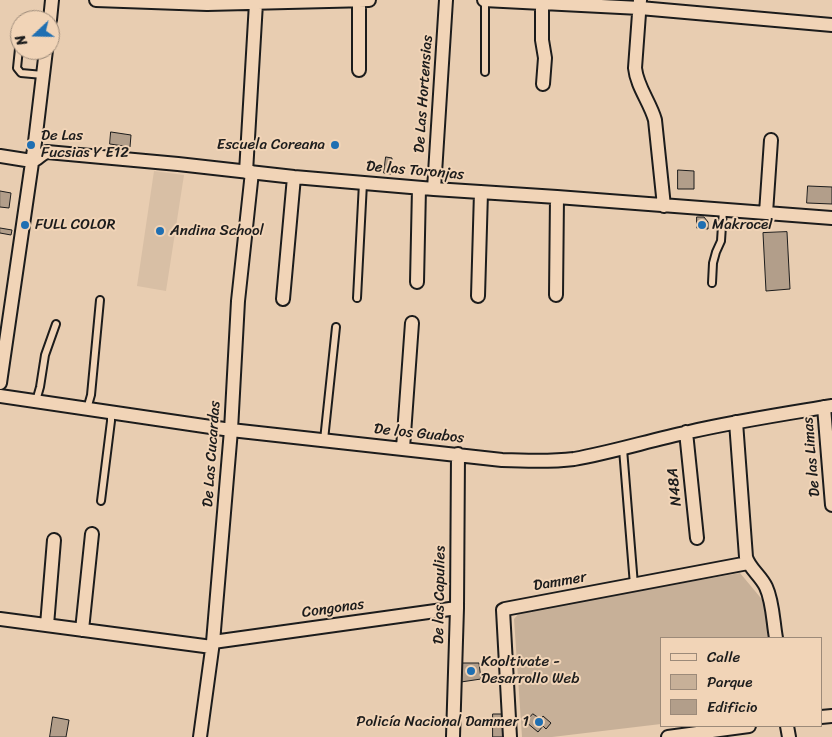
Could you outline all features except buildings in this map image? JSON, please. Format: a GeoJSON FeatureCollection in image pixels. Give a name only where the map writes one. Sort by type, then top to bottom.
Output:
{"type":"FeatureCollection","features":[{"type":"Feature","properties":{"kind":"street"},"geometry":{"type":"LineString","coordinates":[[96,0],[207,4],[369,0]]}},
{"type":"Feature","properties":{"kind":"street"},"geometry":{"type":"LineString","coordinates":[[359,0],[359,70]]}},
{"type":"Feature","properties":{"kind":"street","name":"De Las Hortensias"},"geometry":{"type":"LineString","coordinates":[[434,189],[446,0]]}},
{"type":"Feature","properties":{"kind":"street"},"geometry":{"type":"LineString","coordinates":[[485,0],[542,3],[640,4],[832,26]]}},
{"type":"Feature","properties":{"kind":"street","name":"De Las Cucardas"},"geometry":{"type":"LineString","coordinates":[[200,737],[213,644],[231,430],[238,301],[249,172],[256,3]]}},
{"type":"Feature","properties":{"kind":"street"},"geometry":{"type":"LineString","coordinates":[[542,3],[542,40],[545,58],[543,84]]}},
{"type":"Feature","properties":{"kind":"street"},"geometry":{"type":"LineString","coordinates":[[640,4],[636,74],[655,120],[664,206]]}},
{"type":"Feature","properties":{"kind":"street"},"geometry":{"type":"LineString","coordinates":[[0,383],[45,60]]}},
{"type":"Feature","properties":{"kind":"street"},"geometry":{"type":"LineString","coordinates":[[766,213],[771,140]]}},
{"type":"Feature","properties":{"kind":"street","name":"De las Toronjas"},"geometry":{"type":"LineString","coordinates":[[32,161],[35,161],[43,153],[47,152],[419,188],[832,218]]}},
{"type":"Feature","properties":{"kind":"street"},"geometry":{"type":"LineString","coordinates":[[0,156],[32,161]]}},
{"type":"Feature","properties":{"kind":"street"},"geometry":{"type":"LineString","coordinates":[[283,299],[294,177]]}},
{"type":"Feature","properties":{"kind":"street"},"geometry":{"type":"LineString","coordinates":[[417,282],[419,188]]}},
{"type":"Feature","properties":{"kind":"street"},"geometry":{"type":"LineString","coordinates":[[478,296],[482,192]]}},
{"type":"Feature","properties":{"kind":"street"},"geometry":{"type":"LineString","coordinates":[[556,296],[557,197]]}},
{"type":"Feature","properties":{"kind":"street"},"geometry":{"type":"LineString","coordinates":[[403,448],[412,323]]}},
{"type":"Feature","properties":{"kind":"street","name":"De los Guabos"},"geometry":{"type":"LineString","coordinates":[[0,396],[231,430],[502,460],[545,461],[574,459],[686,432],[828,406]]}},
{"type":"Feature","properties":{"kind":"street","name":"De las Limas"},"geometry":{"type":"LineString","coordinates":[[828,406],[832,505]]}},
{"type":"Feature","properties":{"kind":"street"},"geometry":{"type":"LineString","coordinates":[[736,422],[746,558],[761,579],[769,595],[776,637]]}},
{"type":"Feature","properties":{"kind":"street","name":"N48A"},"geometry":{"type":"LineString","coordinates":[[686,432],[697,538]]}},
{"type":"Feature","properties":{"kind":"street","name":"De las Capulies"},"geometry":{"type":"LineString","coordinates":[[453,737],[457,608],[458,454]]}},
{"type":"Feature","properties":{"kind":"street"},"geometry":{"type":"LineString","coordinates":[[82,630],[92,534]]}},
{"type":"Feature","properties":{"kind":"street"},"geometry":{"type":"LineString","coordinates":[[47,625],[54,540]]}},
{"type":"Feature","properties":{"kind":"street","name":"Dammer"},"geometry":{"type":"LineString","coordinates":[[510,737],[503,610],[748,563]]}},
{"type":"Feature","properties":{"kind":"street","name":"Congonas"},"geometry":{"type":"LineString","coordinates":[[0,619],[213,644],[457,608]]}},
{"type":"Feature","properties":{"kind":"street"},"geometry":{"type":"LineString","coordinates":[[668,737],[742,727]]}},
{"type":"Feature","properties":{"kind":"lane"},"geometry":{"type":"LineString","coordinates":[[485,0],[485,72]]}},
{"type":"Feature","properties":{"kind":"lane"},"geometry":{"type":"LineString","coordinates":[[18,60],[17,68],[21,73],[43,75]]}},
{"type":"Feature","properties":{"kind":"lane"},"geometry":{"type":"LineString","coordinates":[[357,298],[363,183]]}},
{"type":"Feature","properties":{"kind":"lane"},"geometry":{"type":"LineString","coordinates":[[712,283],[713,263],[721,241],[723,210]]}},
{"type":"Feature","properties":{"kind":"lane"},"geometry":{"type":"LineString","coordinates":[[87,408],[91,396],[100,300]]}},
{"type":"Feature","properties":{"kind":"lane"},"geometry":{"type":"LineString","coordinates":[[36,401],[45,355],[56,324]]}},
{"type":"Feature","properties":{"kind":"lane"},"geometry":{"type":"LineString","coordinates":[[324,440],[336,326]]}},
{"type":"Feature","properties":{"kind":"lane"},"geometry":{"type":"LineString","coordinates":[[102,501],[111,412]]}},
{"type":"Feature","properties":{"kind":"lane"},"geometry":{"type":"LineString","coordinates":[[623,448],[634,585]]}},
{"type":"Feature","properties":{"kind":"shaded area","name":"Andina School"},"geometry":{"type":"Polygon","coordinates":[[[154,171],[184,175],[166,291],[137,286],[154,171]]]}},
{"type":"Feature","properties":{"kind":"green space"},"geometry":{"type":"Polygon","coordinates":[[[740,573],[765,603],[768,637],[660,637],[660,724],[552,737],[522,737],[514,619],[520,612],[740,573]]]}},
{"type":"Feature","properties":{"kind":"place","name":"De Las Fucsias Y E12"},"geometry":{"type":"Point","coordinates":[31,145]}},
{"type":"Feature","properties":{"kind":"place","name":"Escuela Coreana"},"geometry":{"type":"Point","coordinates":[335,145]}},
{"type":"Feature","properties":{"kind":"place","name":"FULL COLOR"},"geometry":{"type":"Point","coordinates":[25,225]}},
{"type":"Feature","properties":{"kind":"place","name":"Makrocel"},"geometry":{"type":"Point","coordinates":[702,225]}},
{"type":"Feature","properties":{"kind":"place","name":"Andina School"},"geometry":{"type":"Point","coordinates":[160,231]}},
{"type":"Feature","properties":{"kind":"place","name":"Kooltivate - Desarrollo Web"},"geometry":{"type":"Point","coordinates":[471,671]}},
{"type":"Feature","properties":{"kind":"place","name":"Policía Nacional Dammer 1"},"geometry":{"type":"Point","coordinates":[539,722]}}]}
